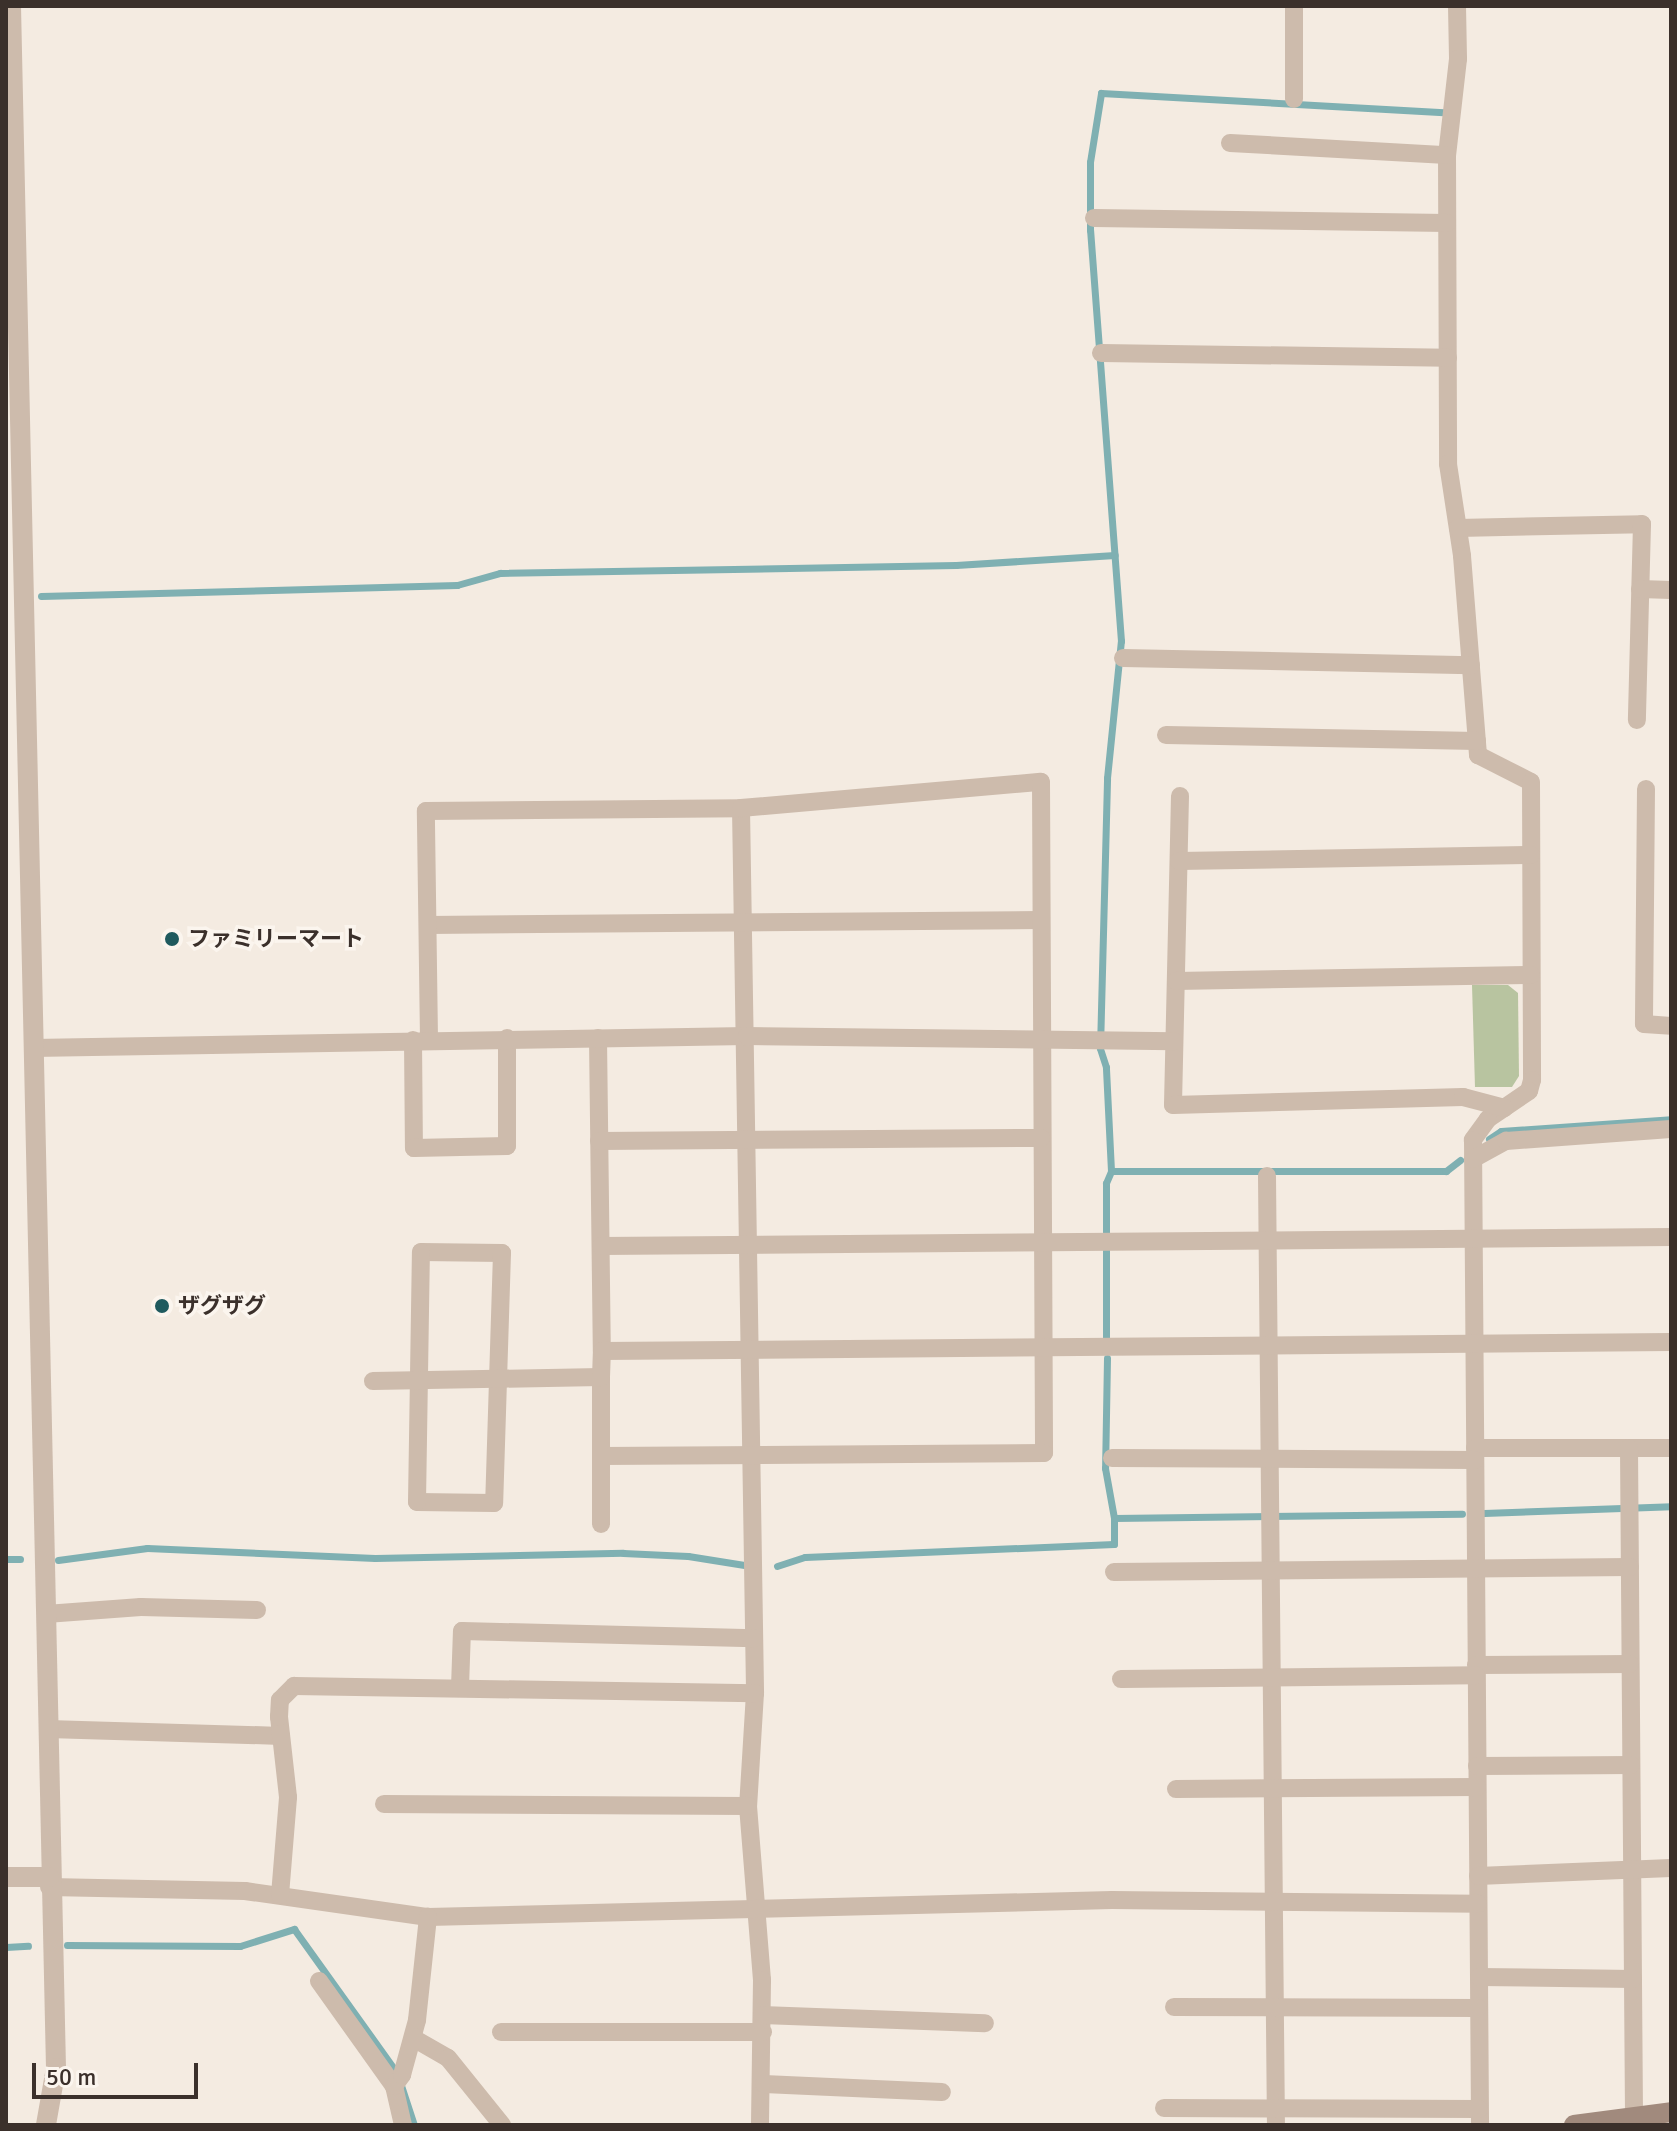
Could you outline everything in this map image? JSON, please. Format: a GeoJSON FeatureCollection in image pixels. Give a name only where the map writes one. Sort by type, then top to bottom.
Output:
{"type":"FeatureCollection","features":[{"type":"Feature","properties":{"kind":"main road"},"geometry":{"type":"LineString","coordinates":[[1574,2125],[1671,2112]]}},
{"type":"Feature","properties":{"kind":"street"},"geometry":{"type":"LineString","coordinates":[[11,6],[14,597],[33,1048],[49,1882],[56,2068],[46,2125]]}},
{"type":"Feature","properties":{"kind":"street"},"geometry":{"type":"LineString","coordinates":[[1294,6],[1294,99]]}},
{"type":"Feature","properties":{"kind":"street"},"geometry":{"type":"LineString","coordinates":[[1164,2108],[1276,2117],[1480,2117],[1473,1159],[1477,1130],[1529,1091],[1532,1080],[1531,782],[1478,755],[1458,528],[1448,464],[1447,155],[1458,59],[1457,6]]}},
{"type":"Feature","properties":{"kind":"street"},"geometry":{"type":"LineString","coordinates":[[1230,143],[1447,155]]}},
{"type":"Feature","properties":{"kind":"street"},"geometry":{"type":"LineString","coordinates":[[1094,218],[1447,223]]}},
{"type":"Feature","properties":{"kind":"street"},"geometry":{"type":"LineString","coordinates":[[1101,353],[1448,358]]}},
{"type":"Feature","properties":{"kind":"street"},"geometry":{"type":"LineString","coordinates":[[1458,528],[1642,524],[1637,720]]}},
{"type":"Feature","properties":{"kind":"street"},"geometry":{"type":"LineString","coordinates":[[1640,589],[1671,590]]}},
{"type":"Feature","properties":{"kind":"street"},"geometry":{"type":"LineString","coordinates":[[1123,658],[1471,665]]}},
{"type":"Feature","properties":{"kind":"street"},"geometry":{"type":"LineString","coordinates":[[1166,735],[1477,741]]}},
{"type":"Feature","properties":{"kind":"street"},"geometry":{"type":"LineString","coordinates":[[507,1038],[507,1146],[414,1148],[428,925],[426,811],[741,808],[1041,782],[1044,1453],[601,1456]]}},
{"type":"Feature","properties":{"kind":"street"},"geometry":{"type":"LineString","coordinates":[[1646,789],[1644,1024],[1671,1026]]}},
{"type":"Feature","properties":{"kind":"street"},"geometry":{"type":"LineString","coordinates":[[1180,796],[1173,1105],[1463,1097],[1505,1108]]}},
{"type":"Feature","properties":{"kind":"street"},"geometry":{"type":"LineString","coordinates":[[741,808],[749,1141],[755,1693],[748,1806],[763,2024],[764,2084],[760,2125]]}},
{"type":"Feature","properties":{"kind":"street"},"geometry":{"type":"LineString","coordinates":[[1179,861],[1531,855]]}},
{"type":"Feature","properties":{"kind":"street"},"geometry":{"type":"LineString","coordinates":[[428,925],[1040,920]]}},
{"type":"Feature","properties":{"kind":"street"},"geometry":{"type":"LineString","coordinates":[[1176,981],[1531,975]]}},
{"type":"Feature","properties":{"kind":"street"},"geometry":{"type":"LineString","coordinates":[[33,1048],[747,1036],[1174,1041]]}},
{"type":"Feature","properties":{"kind":"street"},"geometry":{"type":"LineString","coordinates":[[598,1038],[601,1524]]}},
{"type":"Feature","properties":{"kind":"street"},"geometry":{"type":"LineString","coordinates":[[1473,1159],[1506,1141],[1671,1129]]}},
{"type":"Feature","properties":{"kind":"street"},"geometry":{"type":"LineString","coordinates":[[599,1141],[1041,1138]]}},
{"type":"Feature","properties":{"kind":"street"},"geometry":{"type":"LineString","coordinates":[[1267,1176],[1276,2117]]}},
{"type":"Feature","properties":{"kind":"street"},"geometry":{"type":"LineString","coordinates":[[601,1246],[1671,1237]]}},
{"type":"Feature","properties":{"kind":"street"},"geometry":{"type":"LineString","coordinates":[[421,1252],[502,1253],[498,1379],[494,1503],[417,1502],[421,1252]]}},
{"type":"Feature","properties":{"kind":"street"},"geometry":{"type":"LineString","coordinates":[[602,1351],[1671,1342]]}},
{"type":"Feature","properties":{"kind":"street"},"geometry":{"type":"LineString","coordinates":[[373,1381],[601,1377]]}},
{"type":"Feature","properties":{"kind":"street"},"geometry":{"type":"LineString","coordinates":[[1629,1448],[1634,2117]]}},
{"type":"Feature","properties":{"kind":"street"},"geometry":{"type":"LineString","coordinates":[[1112,1458],[1270,1458],[1671,1448]]}},
{"type":"Feature","properties":{"kind":"street"},"geometry":{"type":"LineString","coordinates":[[1114,1572],[1271,1573],[1630,1567]]}},
{"type":"Feature","properties":{"kind":"street"},"geometry":{"type":"LineString","coordinates":[[46,1614],[141,1607],[257,1610]]}},
{"type":"Feature","properties":{"kind":"street"},"geometry":{"type":"LineString","coordinates":[[460,1687],[462,1631],[754,1638]]}},
{"type":"Feature","properties":{"kind":"street"},"geometry":{"type":"LineString","coordinates":[[1121,1679],[1271,1677],[1630,1664]]}},
{"type":"Feature","properties":{"kind":"street"},"geometry":{"type":"LineString","coordinates":[[280,1895],[288,1797],[280,1700],[294,1686],[755,1693]]}},
{"type":"Feature","properties":{"kind":"street"},"geometry":{"type":"LineString","coordinates":[[48,1729],[281,1736]]}},
{"type":"Feature","properties":{"kind":"street"},"geometry":{"type":"LineString","coordinates":[[1477,1766],[1631,1765]]}},
{"type":"Feature","properties":{"kind":"street"},"geometry":{"type":"LineString","coordinates":[[1176,1789],[1477,1787]]}},
{"type":"Feature","properties":{"kind":"street"},"geometry":{"type":"LineString","coordinates":[[384,1804],[748,1806]]}},
{"type":"Feature","properties":{"kind":"street"},"geometry":{"type":"LineString","coordinates":[[1478,1876],[1671,1868]]}},
{"type":"Feature","properties":{"kind":"street"},"geometry":{"type":"LineString","coordinates":[[6,1877],[280,1895],[428,1917],[1112,1900],[1478,1904]]}},
{"type":"Feature","properties":{"kind":"street"},"geometry":{"type":"LineString","coordinates":[[403,2125],[398,2081],[413,2038],[428,1917]]}},
{"type":"Feature","properties":{"kind":"street"},"geometry":{"type":"LineString","coordinates":[[1479,1977],[1633,1979]]}},
{"type":"Feature","properties":{"kind":"street"},"geometry":{"type":"LineString","coordinates":[[319,1981],[398,2081]]}},
{"type":"Feature","properties":{"kind":"street"},"geometry":{"type":"LineString","coordinates":[[1174,2007],[1478,2008]]}},
{"type":"Feature","properties":{"kind":"street"},"geometry":{"type":"LineString","coordinates":[[501,2032],[763,2024],[985,2023]]}},
{"type":"Feature","properties":{"kind":"street"},"geometry":{"type":"LineString","coordinates":[[413,2038],[448,2058],[502,2125]]}},
{"type":"Feature","properties":{"kind":"street"},"geometry":{"type":"LineString","coordinates":[[764,2084],[942,2092]]}},
{"type":"Feature","properties":{"kind":"green space"},"geometry":{"type":"Polygon","coordinates":[[[1472,985],[1508,985],[1518,993],[1519,1076],[1512,1087],[1475,1087],[1472,985]]]}},
{"type":"Feature","properties":{"kind":"waterway"},"geometry":{"type":"LineString","coordinates":[[1106,1339],[1106,1183],[1111,1171],[1106,1067],[1100,1048],[1107,778],[1121,641],[1090,230],[1090,162],[1101,93],[1443,112]]}},
{"type":"Feature","properties":{"kind":"waterway"},"geometry":{"type":"LineString","coordinates":[[41,596],[457,585],[500,573],[956,565],[1115,555]]}},
{"type":"Feature","properties":{"kind":"waterway"},"geometry":{"type":"LineString","coordinates":[[1489,1139],[1501,1131],[1671,1119]]}},
{"type":"Feature","properties":{"kind":"waterway"},"geometry":{"type":"LineString","coordinates":[[1111,1171],[1446,1171],[1460,1160]]}},
{"type":"Feature","properties":{"kind":"waterway"},"geometry":{"type":"LineString","coordinates":[[1107,1358],[1105,1468],[1114,1518]]}},
{"type":"Feature","properties":{"kind":"waterway"},"geometry":{"type":"LineString","coordinates":[[1484,1513],[1671,1506]]}},
{"type":"Feature","properties":{"kind":"waterway"},"geometry":{"type":"LineString","coordinates":[[777,1566],[805,1557],[1114,1544],[1114,1518],[1462,1514]]}},
{"type":"Feature","properties":{"kind":"waterway"},"geometry":{"type":"LineString","coordinates":[[58,1560],[147,1548],[375,1558],[623,1553],[688,1556],[744,1565]]}},
{"type":"Feature","properties":{"kind":"waterway"},"geometry":{"type":"LineString","coordinates":[[6,1559],[20,1559]]}},
{"type":"Feature","properties":{"kind":"waterway"},"geometry":{"type":"LineString","coordinates":[[67,1945],[240,1946],[294,1929],[397,2073],[414,2125]]}},
{"type":"Feature","properties":{"kind":"waterway"},"geometry":{"type":"LineString","coordinates":[[6,1947],[28,1946]]}},
{"type":"Feature","properties":{"kind":"place","name":"ファミリーマート"},"geometry":{"type":"Point","coordinates":[172,939]}},
{"type":"Feature","properties":{"kind":"place","name":"ザグザグ"},"geometry":{"type":"Point","coordinates":[162,1306]}}]}
